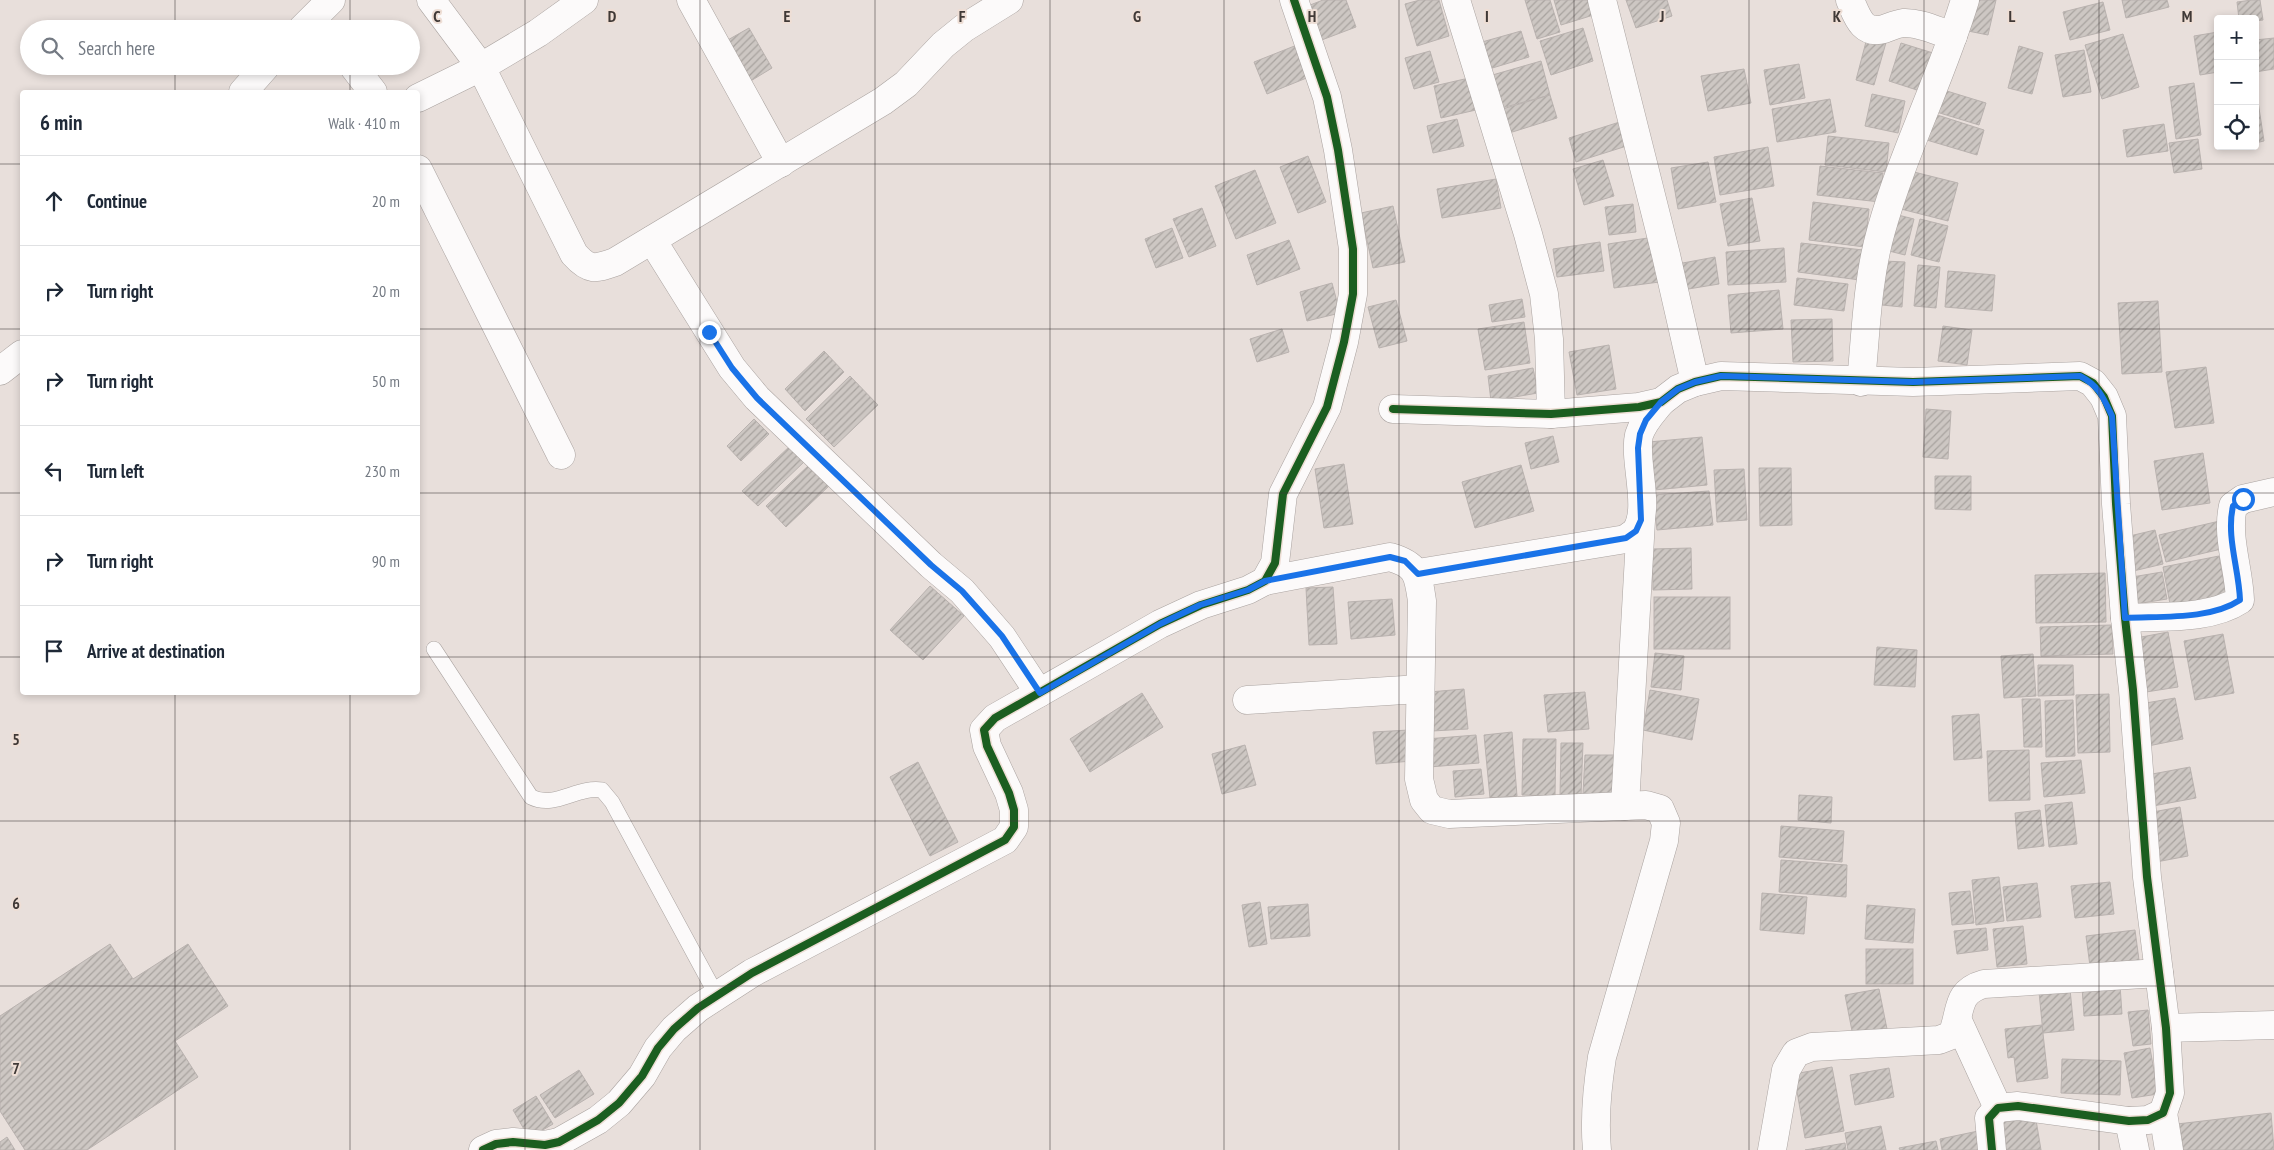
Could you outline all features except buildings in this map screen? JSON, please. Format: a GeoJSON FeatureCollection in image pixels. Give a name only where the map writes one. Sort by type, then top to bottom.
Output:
{"type":"FeatureCollection","features":[{"type":"Feature","properties":{"kind":"street"},"geometry":{"type":"LineString","coordinates":[[431,0],[481,67],[574,254],[583,265],[597,269],[616,262],[883,101],[906,84],[943,45],[964,28],[1009,0]]}},
{"type":"Feature","properties":{"kind":"street"},"geometry":{"type":"LineString","coordinates":[[420,97],[481,67],[538,33],[584,0]]}},
{"type":"Feature","properties":{"kind":"street"},"geometry":{"type":"LineString","coordinates":[[691,0],[780,162]]}},
{"type":"Feature","properties":{"kind":"street"},"geometry":{"type":"LineString","coordinates":[[1265,581],[1275,563],[1282,494],[1327,407],[1344,342],[1353,294],[1353,249],[1338,150],[1327,97],[1294,0]]}},
{"type":"Feature","properties":{"kind":"street"},"geometry":{"type":"LineString","coordinates":[[1456,0],[1528,234],[1544,294],[1549,339],[1551,414]]}},
{"type":"Feature","properties":{"kind":"street"},"geometry":{"type":"LineString","coordinates":[[1602,0],[1666,255],[1695,382]]}},
{"type":"Feature","properties":{"kind":"street"},"geometry":{"type":"LineString","coordinates":[[1850,0],[1860,24],[1868,30],[1881,30],[1901,23],[1953,36]]}},
{"type":"Feature","properties":{"kind":"street"},"geometry":{"type":"LineString","coordinates":[[1861,382],[1871,278],[1880,233],[1912,138],[1953,36],[1965,0]]}},
{"type":"Feature","properties":{"kind":"street"},"geometry":{"type":"LineString","coordinates":[[245,90],[258,75]]}},
{"type":"Feature","properties":{"kind":"street"},"geometry":{"type":"LineString","coordinates":[[360,75],[371,90]]}},
{"type":"Feature","properties":{"kind":"street"},"geometry":{"type":"LineString","coordinates":[[420,173],[561,455]]}},
{"type":"Feature","properties":{"kind":"street"},"geometry":{"type":"LineString","coordinates":[[652,240],[732,368],[757,398],[931,565],[962,591],[1002,636],[1040,693]]}},
{"type":"Feature","properties":{"kind":"street"},"geometry":{"type":"LineString","coordinates":[[0,371],[20,356]]}},
{"type":"Feature","properties":{"kind":"street"},"geometry":{"type":"LineString","coordinates":[[1625,806],[1641,520],[1638,448],[1640,434],[1646,420],[1661,402],[1678,389],[1695,382],[1721,376],[1861,382],[2080,376],[2093,383],[2104,397],[2112,416],[2125,618],[2134,690],[2147,877],[2166,1028],[2170,1092],[2164,1113],[2169,1150]]}},
{"type":"Feature","properties":{"kind":"street"},"geometry":{"type":"LineString","coordinates":[[1394,409],[1551,414],[1639,407],[1661,402]]}},
{"type":"Feature","properties":{"kind":"street"},"geometry":{"type":"LineString","coordinates":[[2125,618],[2211,613],[2228,608],[2240,600],[2239,582],[2229,522],[2233,506],[2243,499],[2274,492]]}},
{"type":"Feature","properties":{"kind":"street"},"geometry":{"type":"LineString","coordinates":[[1418,574],[1626,538],[1636,531],[1641,520]]}},
{"type":"Feature","properties":{"kind":"street"},"geometry":{"type":"LineString","coordinates":[[483,1150],[496,1144],[513,1142],[545,1145],[559,1142],[598,1120],[619,1103],[642,1076],[658,1048],[674,1028],[698,1008],[752,973],[1006,840],[1014,827],[1014,810],[1009,793],[986,746],[984,730],[995,718],[1160,624],[1200,605],[1248,590],[1265,581],[1390,557],[1405,561],[1418,574],[1422,601],[1419,779],[1424,800],[1432,810],[1449,814],[1646,805],[1660,810],[1666,823],[1664,841],[1602,1057],[1597,1090],[1596,1150]]}},
{"type":"Feature","properties":{"kind":"street"},"geometry":{"type":"LineString","coordinates":[[1247,700],[1420,689]]}},
{"type":"Feature","properties":{"kind":"street"},"geometry":{"type":"LineString","coordinates":[[1772,1150],[1786,1070],[1796,1054],[1812,1047],[1838,1044],[1939,1040],[1952,1035],[1958,1020],[1961,999],[1970,988],[1984,984],[2159,973]]}},
{"type":"Feature","properties":{"kind":"street"},"geometry":{"type":"LineString","coordinates":[[1958,1020],[1998,1108]]}},
{"type":"Feature","properties":{"kind":"street"},"geometry":{"type":"LineString","coordinates":[[2166,1028],[2274,1025]]}},
{"type":"Feature","properties":{"kind":"street"},"geometry":{"type":"LineString","coordinates":[[1992,1150],[1988,1118],[1998,1108],[2018,1106],[2129,1121],[2148,1120],[2164,1113]]}},
{"type":"Feature","properties":{"kind":"street"},"geometry":{"type":"LineString","coordinates":[[2129,1121],[2135,1150]]}},
{"type":"Feature","properties":{"kind":"lane"},"geometry":{"type":"LineString","coordinates":[[434,649],[531,797],[540,802],[552,801],[591,788],[602,790],[612,802],[716,996]]}},
{"type":"Feature","properties":{"kind":"cycle path"},"geometry":{"type":"LineString","coordinates":[[483,1150],[496,1144],[513,1142],[545,1145],[559,1142],[598,1120],[619,1103],[642,1076],[658,1048],[674,1029],[698,1008],[752,973],[1005,840],[1014,827],[1014,810],[1009,793],[987,746],[984,730],[995,718],[1160,624],[1201,605],[1248,590],[1265,581],[1275,563],[1283,494],[1327,407],[1344,342],[1353,294],[1353,249],[1338,150],[1327,97],[1294,0]]}},
{"type":"Feature","properties":{"kind":"cycle path"},"geometry":{"type":"LineString","coordinates":[[1393,409],[1551,414],[1639,407],[1661,402],[1678,389],[1695,382],[1721,376],[1913,382],[2080,376],[2093,383],[2104,397],[2112,416],[2116,504],[2133,690],[2147,877],[2166,1028],[2170,1093],[2163,1113],[2148,1120],[2129,1121],[2018,1106],[1998,1108],[1989,1118],[1992,1150]]}},
{"type":"Feature","properties":{"kind":"route"},"geometry":{"type":"LineString","coordinates":[[709,332],[732,368],[757,398],[931,565],[962,591],[1002,636],[1040,693],[1160,624],[1200,605],[1248,590],[1265,581],[1390,557],[1405,561],[1418,574],[1626,538],[1636,531],[1641,520],[1642,505],[1638,448],[1640,434],[1646,420],[1661,402],[1678,389],[1695,382],[1721,376],[1861,382],[1913,382],[2080,376],[2093,383],[2104,397],[2112,416],[2116,504],[2125,618],[2211,613],[2228,608],[2240,600],[2239,582],[2229,522],[2233,506],[2243,499]]}}]}
